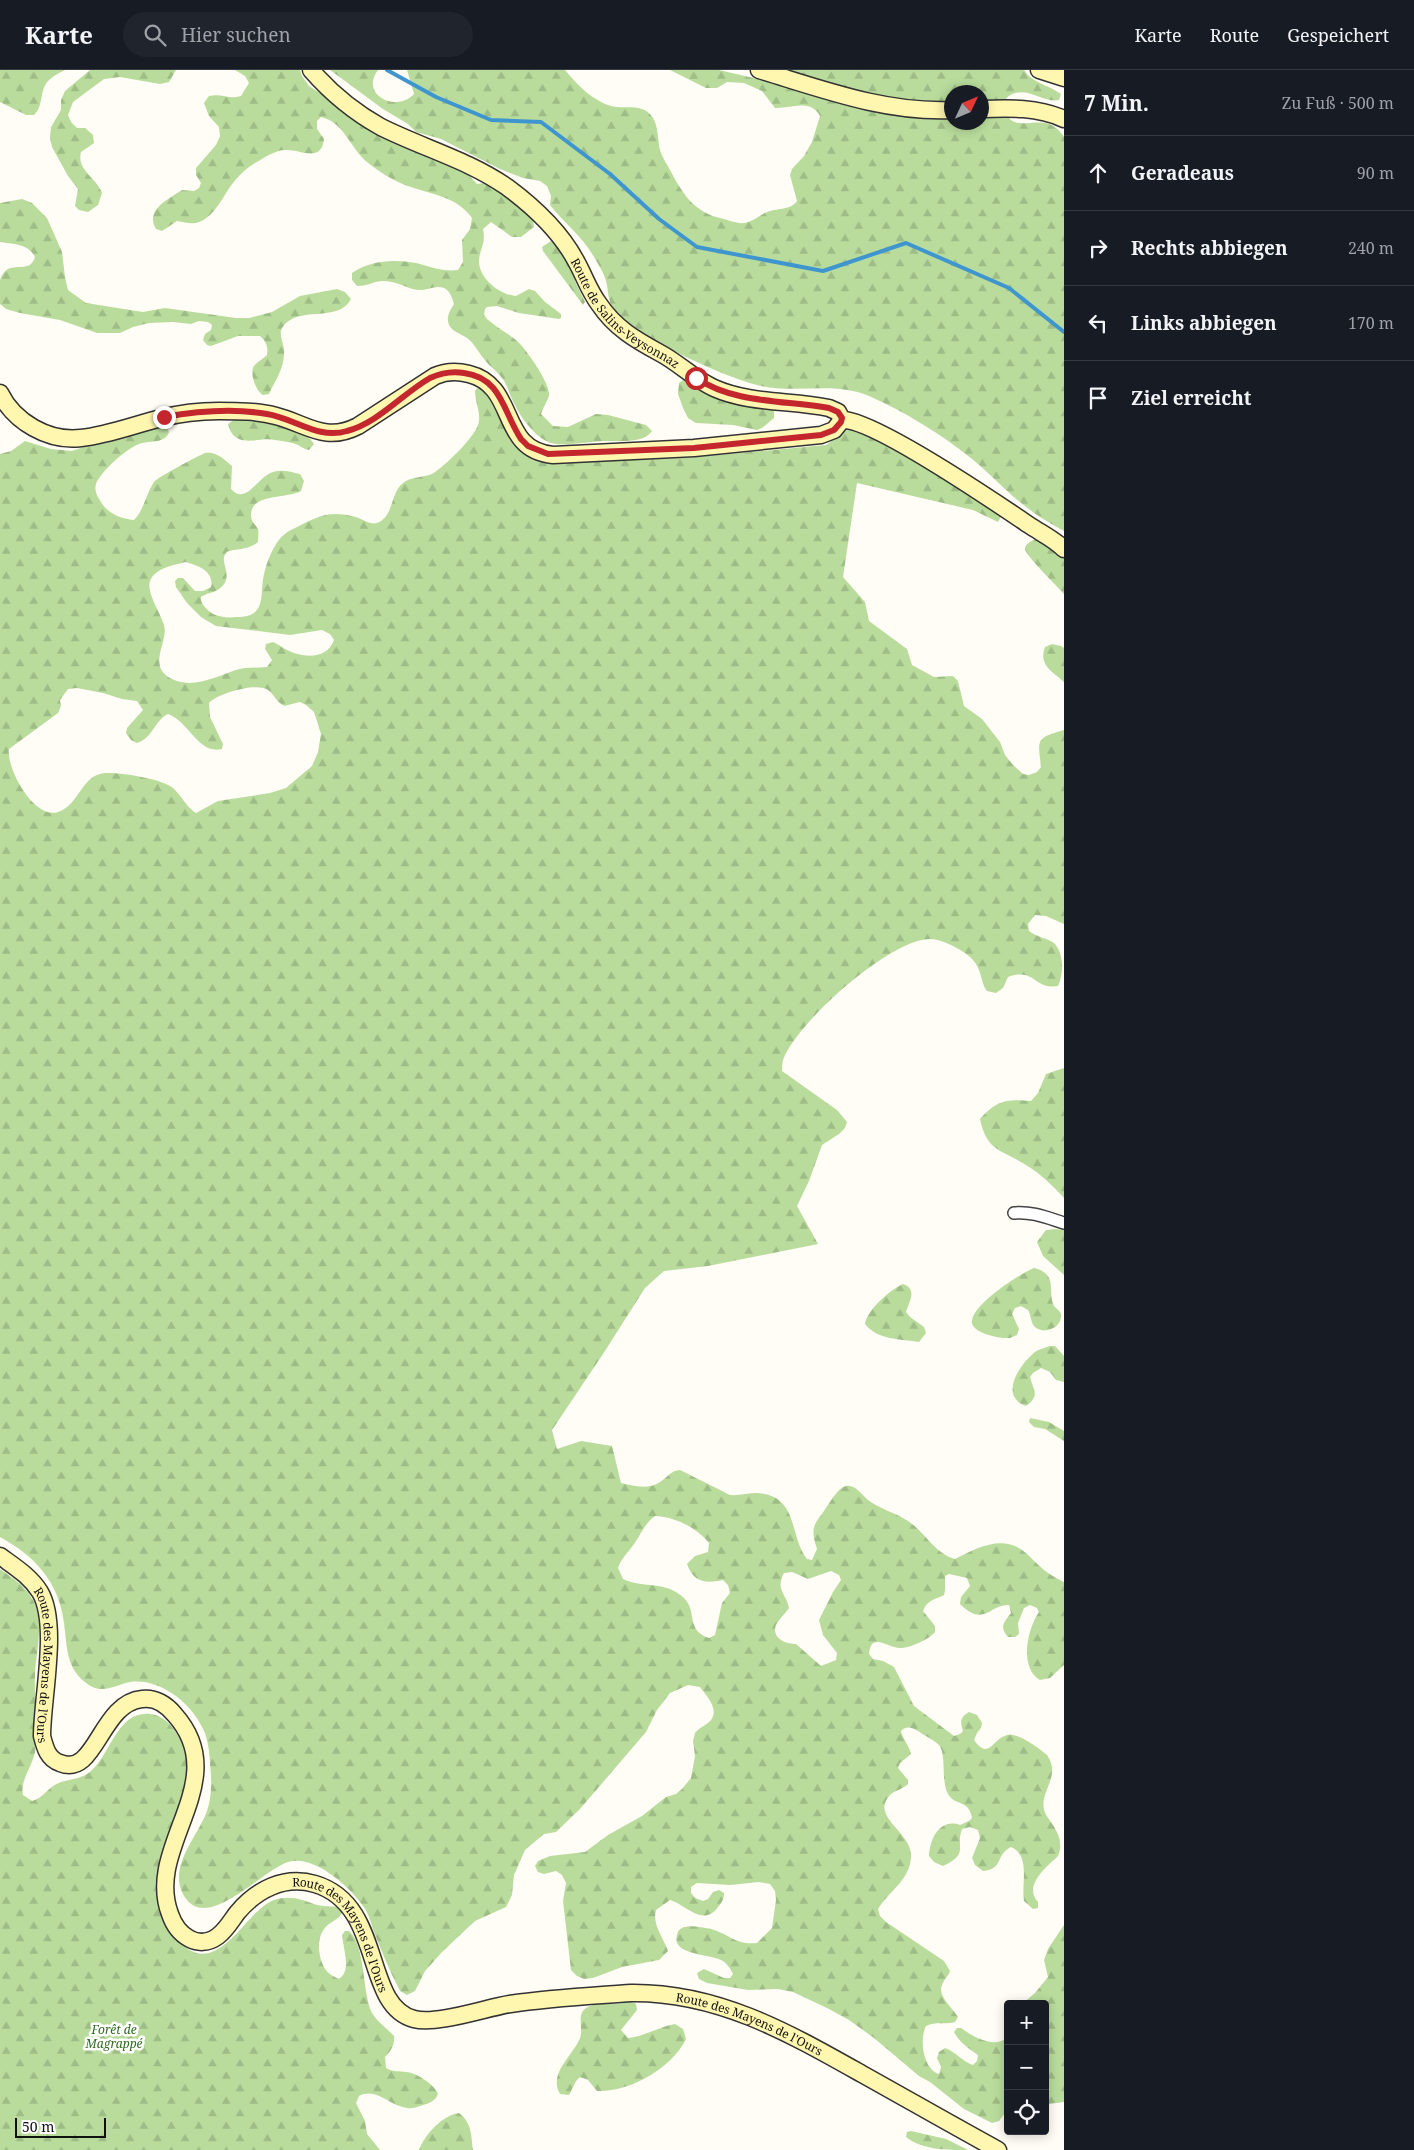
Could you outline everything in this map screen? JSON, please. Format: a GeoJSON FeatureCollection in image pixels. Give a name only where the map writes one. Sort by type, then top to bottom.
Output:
{"type":"FeatureCollection","features":[{"type":"Feature","properties":{"kind":"street","name":"Route de Salins-Veysonnaz"},"geometry":{"type":"LineString","coordinates":[[311,70],[332,93],[364,117],[386,129],[484,173],[530,206],[547,221],[565,242],[599,306],[615,324],[635,340],[668,358],[702,382],[720,390],[747,398],[829,408],[838,412],[842,420],[857,423],[911,451],[1000,505],[1064,549]]}},
{"type":"Feature","properties":{"kind":"street"},"geometry":{"type":"LineString","coordinates":[[759,70],[880,105],[919,110],[944,110]]}},
{"type":"Feature","properties":{"kind":"street"},"geometry":{"type":"LineString","coordinates":[[1039,70],[1064,78]]}},
{"type":"Feature","properties":{"kind":"street"},"geometry":{"type":"LineString","coordinates":[[989,109],[1028,108],[1053,114],[1064,119]]}},
{"type":"Feature","properties":{"kind":"street"},"geometry":{"type":"LineString","coordinates":[[0,393],[13,412],[31,427],[47,433],[71,438],[103,434],[164,417],[211,411],[274,415],[315,431],[335,433],[346,432],[358,426],[435,376],[450,372],[461,372],[478,376],[492,384],[521,439],[532,448],[553,455],[694,448],[821,435],[834,430],[842,420]]}},
{"type":"Feature","properties":{"kind":"street"},"geometry":{"type":"LineString","coordinates":[[1014,1213],[1022,1212],[1038,1215],[1064,1223]]}},
{"type":"Feature","properties":{"kind":"street","name":"Route des Mayens de l'Ours"},"geometry":{"type":"LineString","coordinates":[[0,1556],[30,1579],[40,1592],[46,1606],[48,1634],[42,1736],[46,1751],[55,1760],[64,1765],[71,1765],[82,1760],[92,1751],[115,1712],[126,1703],[139,1699],[152,1699],[164,1704],[180,1720],[188,1733],[195,1756],[196,1774],[187,1812],[169,1861],[166,1895],[169,1913],[175,1926],[189,1939],[202,1942],[218,1936],[248,1902],[269,1887],[290,1882],[315,1884],[339,1896],[353,1912],[367,1940],[378,1976],[389,1999],[397,2009],[412,2018],[429,2020],[513,2004],[632,1993],[696,1998],[723,2006],[786,2032],[998,2150]]}},
{"type":"Feature","properties":{"kind":"green space"},"geometry":{"type":"Polygon","coordinates":[[[0,70],[65,70],[45,85],[39,107],[34,115],[26,115],[0,102],[0,70]]]}},
{"type":"Feature","properties":{"kind":"green space"},"geometry":{"type":"Polygon","coordinates":[[[90,70],[176,70],[169,82],[160,84],[120,77],[104,79],[73,102],[68,115],[71,122],[77,128],[85,128],[93,135],[94,143],[81,152],[81,164],[102,193],[98,205],[88,212],[79,210],[75,206],[78,189],[68,176],[52,147],[50,138],[51,127],[61,110],[61,100],[65,91],[90,70]]]}},
{"type":"Feature","properties":{"kind":"green space"},"geometry":{"type":"Polygon","coordinates":[[[235,70],[300,70],[309,86],[369,125],[465,171],[477,184],[491,182],[533,218],[534,227],[521,237],[512,237],[491,222],[483,229],[484,238],[479,260],[480,267],[486,279],[497,289],[516,296],[529,289],[535,291],[545,302],[561,314],[561,318],[519,313],[497,306],[487,307],[484,315],[491,323],[521,345],[539,370],[549,391],[549,396],[541,414],[553,426],[568,427],[596,414],[608,415],[646,425],[652,431],[644,438],[632,441],[569,444],[548,442],[531,429],[522,418],[500,375],[486,362],[470,340],[450,327],[448,317],[454,304],[446,289],[438,287],[416,290],[388,281],[357,286],[352,280],[352,273],[375,263],[391,261],[408,262],[442,270],[458,270],[463,262],[462,240],[470,229],[472,218],[452,201],[400,183],[377,170],[361,156],[336,124],[329,120],[321,117],[317,121],[317,129],[324,139],[319,151],[310,154],[283,150],[270,154],[251,165],[240,175],[207,218],[196,223],[177,221],[162,231],[156,229],[153,216],[159,206],[182,190],[194,191],[199,188],[201,183],[196,175],[196,168],[216,145],[220,136],[219,127],[209,116],[204,103],[209,96],[241,96],[249,83],[245,76],[235,70]]]}},
{"type":"Feature","properties":{"kind":"green space"},"geometry":{"type":"Polygon","coordinates":[[[330,70],[378,70],[373,79],[373,87],[377,94],[390,101],[399,102],[414,94],[407,70],[565,70],[581,88],[602,102],[617,107],[643,109],[650,114],[656,126],[662,155],[684,194],[696,206],[711,215],[733,222],[746,223],[767,212],[790,207],[797,201],[790,175],[792,169],[804,156],[812,142],[820,116],[811,107],[775,108],[762,91],[744,83],[727,82],[717,88],[706,88],[670,70],[719,70],[783,85],[789,70],[1024,70],[1031,78],[1061,94],[1059,100],[1052,100],[1024,92],[1010,95],[1003,102],[1006,113],[1011,120],[1017,123],[1048,124],[1057,129],[1064,137],[1064,531],[1021,503],[979,465],[948,441],[909,416],[882,402],[869,396],[842,389],[788,389],[761,386],[725,374],[661,344],[642,332],[614,309],[609,299],[606,281],[601,269],[590,250],[550,205],[551,196],[547,186],[540,181],[523,178],[500,169],[441,139],[416,132],[408,124],[383,109],[330,70]]]}},
{"type":"Feature","properties":{"kind":"green space"},"geometry":{"type":"Polygon","coordinates":[[[22,199],[32,203],[47,218],[62,252],[68,290],[86,303],[143,312],[165,308],[236,318],[249,318],[272,312],[300,296],[337,289],[345,292],[351,299],[337,311],[297,317],[289,321],[282,328],[284,359],[269,394],[263,395],[256,386],[252,373],[254,366],[267,355],[266,345],[260,336],[238,336],[211,346],[207,345],[203,340],[205,334],[211,330],[212,325],[208,322],[199,321],[191,324],[173,322],[149,323],[120,333],[97,333],[60,320],[6,309],[0,304],[0,280],[8,269],[28,266],[35,257],[25,247],[0,242],[0,203],[22,199]]]}},
{"type":"Feature","properties":{"kind":"green space"},"geometry":{"type":"Polygon","coordinates":[[[554,239],[574,274],[575,281],[585,302],[583,305],[543,251],[542,247],[554,239]]]}},
{"type":"Feature","properties":{"kind":"green space"},"geometry":{"type":"Polygon","coordinates":[[[683,380],[694,384],[701,391],[771,406],[774,410],[774,418],[757,430],[733,425],[696,423],[688,418],[678,394],[679,383],[683,380]]]}},
{"type":"Feature","properties":{"kind":"green space"},"geometry":{"type":"Polygon","coordinates":[[[478,387],[484,388],[552,461],[685,458],[826,445],[850,428],[873,436],[1003,513],[998,522],[973,510],[857,483],[843,577],[865,602],[869,621],[907,649],[912,665],[934,677],[953,676],[958,681],[964,706],[982,719],[1000,742],[1005,755],[1023,774],[1029,775],[1037,772],[1041,767],[1040,741],[1048,735],[1064,730],[1064,924],[1046,916],[1035,915],[1028,924],[1029,931],[1054,943],[1060,952],[1062,969],[1058,986],[1044,985],[1024,975],[1017,975],[1008,977],[1003,988],[996,993],[987,991],[978,967],[968,955],[949,944],[930,939],[913,943],[892,953],[846,986],[806,1025],[791,1044],[782,1064],[782,1071],[837,1110],[847,1122],[845,1128],[839,1134],[822,1145],[809,1181],[797,1206],[818,1244],[708,1266],[664,1271],[645,1288],[552,1430],[557,1449],[581,1441],[612,1446],[621,1483],[641,1487],[651,1486],[660,1482],[669,1474],[680,1470],[730,1495],[761,1493],[776,1498],[788,1512],[798,1541],[807,1559],[812,1560],[817,1549],[813,1534],[816,1523],[836,1494],[843,1487],[849,1486],[855,1488],[873,1503],[908,1521],[936,1548],[948,1556],[955,1559],[991,1544],[1010,1544],[1019,1548],[1048,1573],[1064,1582],[1064,1665],[1050,1678],[1040,1680],[1033,1674],[1027,1658],[1031,1628],[1039,1612],[1037,1608],[1030,1605],[1024,1608],[1018,1623],[1019,1634],[1015,1637],[1008,1637],[1003,1627],[1011,1613],[1009,1605],[981,1615],[968,1611],[960,1604],[961,1597],[970,1586],[967,1578],[949,1574],[945,1576],[944,1595],[929,1602],[923,1611],[935,1626],[935,1632],[932,1635],[923,1641],[904,1648],[881,1642],[873,1643],[869,1654],[873,1659],[883,1661],[894,1667],[914,1706],[954,1736],[963,1731],[961,1720],[969,1712],[977,1715],[982,1723],[974,1740],[983,1749],[991,1747],[1007,1735],[1017,1736],[1028,1741],[1047,1755],[1051,1764],[1051,1780],[1043,1802],[1044,1810],[1057,1832],[1060,1841],[1060,1851],[1058,1856],[1042,1871],[1035,1883],[1033,1890],[1038,1902],[1038,1908],[1033,1909],[1024,1901],[1023,1863],[1017,1851],[1011,1847],[1006,1850],[997,1865],[990,1870],[983,1871],[975,1865],[972,1858],[980,1838],[978,1830],[970,1827],[962,1829],[959,1854],[943,1866],[934,1862],[929,1856],[931,1843],[937,1831],[947,1824],[960,1825],[972,1818],[968,1808],[953,1800],[947,1792],[941,1748],[938,1744],[912,1728],[905,1728],[901,1731],[911,1754],[900,1763],[898,1768],[908,1780],[908,1784],[891,1794],[885,1802],[885,1810],[888,1817],[910,1848],[911,1857],[910,1865],[903,1879],[878,1909],[880,1916],[944,1961],[950,1971],[942,1985],[942,1993],[946,2002],[958,2017],[955,2022],[926,2026],[923,2046],[926,2060],[929,2066],[939,2074],[941,2067],[937,2058],[939,2052],[945,2048],[973,2065],[977,2061],[978,2055],[964,2045],[954,2032],[957,2028],[961,2028],[988,2042],[1004,2039],[1004,2114],[999,2121],[992,2123],[964,2109],[930,2082],[919,2076],[874,2038],[849,2020],[827,2008],[793,1992],[778,1989],[748,1990],[707,1983],[699,1979],[697,1973],[704,1969],[724,1978],[730,1978],[733,1974],[721,1960],[692,1953],[680,1946],[677,1942],[677,1935],[680,1929],[688,1926],[707,1928],[744,1943],[757,1943],[772,1928],[776,1900],[775,1891],[770,1884],[759,1882],[730,1885],[697,1883],[691,1887],[691,1893],[695,1898],[703,1901],[708,1899],[713,1892],[719,1890],[724,1893],[724,1897],[712,1913],[706,1915],[694,1913],[670,1900],[656,1910],[655,1921],[668,1951],[659,1960],[622,1967],[593,1978],[584,1979],[577,1976],[571,1970],[563,1901],[566,1883],[562,1875],[556,1871],[544,1874],[538,1872],[535,1866],[538,1861],[550,1856],[585,1852],[608,1835],[642,1816],[666,1797],[676,1794],[682,1789],[691,1778],[695,1756],[693,1741],[695,1733],[708,1723],[714,1714],[712,1704],[700,1687],[688,1685],[670,1693],[657,1710],[646,1732],[580,1809],[556,1832],[544,1834],[525,1850],[514,1875],[512,1895],[506,1907],[475,1921],[443,1951],[425,1971],[415,1991],[407,1995],[400,1991],[396,1984],[365,1909],[349,1890],[320,1867],[298,1861],[288,1862],[277,1867],[237,1895],[222,1903],[209,1907],[197,1907],[187,1900],[181,1889],[179,1879],[180,1868],[205,1816],[211,1790],[209,1748],[200,1722],[193,1712],[175,1695],[153,1684],[130,1682],[99,1689],[88,1685],[74,1669],[70,1661],[61,1608],[51,1583],[34,1562],[13,1544],[0,1537],[0,454],[11,451],[25,441],[51,449],[72,451],[109,438],[161,425],[168,429],[169,433],[165,438],[159,441],[145,442],[128,450],[108,467],[96,484],[97,496],[107,509],[119,517],[134,520],[140,512],[154,482],[205,453],[217,455],[232,466],[231,489],[236,493],[242,494],[247,492],[262,479],[276,471],[300,474],[304,481],[301,491],[257,503],[253,508],[251,517],[258,529],[258,542],[244,549],[226,553],[224,561],[227,575],[224,584],[217,590],[201,597],[206,609],[213,614],[227,617],[246,616],[258,609],[264,574],[270,555],[286,533],[307,522],[329,514],[356,517],[372,523],[382,520],[386,516],[399,487],[403,483],[410,479],[432,474],[452,458],[467,442],[479,421],[475,391],[478,387]],[[186,562],[160,570],[152,577],[149,586],[165,631],[159,660],[160,666],[163,673],[170,678],[187,683],[195,683],[240,669],[267,667],[272,660],[265,649],[266,644],[273,642],[291,652],[312,656],[323,653],[331,646],[334,640],[330,634],[322,630],[290,635],[216,626],[201,617],[187,603],[176,587],[175,581],[178,578],[183,578],[195,591],[203,591],[211,587],[208,573],[200,567],[186,562]],[[255,687],[229,692],[209,703],[210,717],[223,744],[222,749],[214,750],[206,747],[182,723],[168,714],[146,738],[137,743],[131,740],[126,733],[127,728],[143,710],[137,701],[77,688],[68,689],[60,700],[61,706],[58,713],[9,749],[12,768],[23,791],[31,801],[49,812],[58,812],[65,808],[91,779],[98,775],[112,773],[141,777],[168,785],[196,813],[218,801],[270,793],[286,788],[312,766],[318,752],[321,734],[314,712],[300,702],[284,706],[268,690],[263,688],[255,687]],[[655,1516],[644,1527],[618,1568],[623,1579],[677,1592],[688,1603],[694,1626],[702,1635],[709,1638],[715,1635],[722,1603],[730,1593],[728,1585],[723,1580],[711,1582],[696,1578],[687,1564],[695,1556],[708,1552],[709,1543],[704,1537],[685,1524],[670,1518],[655,1516]],[[831,1571],[808,1579],[792,1572],[784,1573],[781,1588],[789,1608],[777,1623],[775,1630],[777,1637],[788,1643],[796,1644],[821,1666],[836,1660],[837,1653],[823,1635],[819,1620],[841,1580],[839,1575],[831,1571]]]}},
{"type":"Feature","properties":{"kind":"green space"},"geometry":{"type":"Polygon","coordinates":[[[238,417],[268,420],[290,426],[308,437],[314,444],[309,450],[295,444],[268,439],[241,440],[231,432],[228,424],[238,417]]]}},
{"type":"Feature","properties":{"kind":"green space"},"geometry":{"type":"Polygon","coordinates":[[[1036,539],[1046,542],[1064,556],[1064,594],[1026,552],[1026,546],[1036,539]]]}},
{"type":"Feature","properties":{"kind":"green space"},"geometry":{"type":"Polygon","coordinates":[[[1052,644],[1064,648],[1064,682],[1048,668],[1043,659],[1045,647],[1052,644]]]}},
{"type":"Feature","properties":{"kind":"green space"},"geometry":{"type":"Polygon","coordinates":[[[1064,1068],[1064,1198],[1037,1172],[991,1144],[983,1130],[980,1119],[997,1104],[1015,1100],[1031,1101],[1038,1093],[1046,1074],[1064,1068]]]}},
{"type":"Feature","properties":{"kind":"green space"},"geometry":{"type":"Polygon","coordinates":[[[1046,1230],[1064,1230],[1064,1275],[1043,1256],[1037,1242],[1046,1230]]]}},
{"type":"Feature","properties":{"kind":"green space"},"geometry":{"type":"Polygon","coordinates":[[[1034,1268],[1047,1274],[1051,1284],[1052,1301],[1061,1315],[1061,1320],[1056,1327],[1043,1330],[1035,1327],[1028,1310],[1021,1306],[1015,1308],[1012,1314],[1019,1329],[1017,1335],[1010,1338],[980,1332],[972,1325],[975,1313],[989,1298],[1018,1276],[1034,1268]]]}},
{"type":"Feature","properties":{"kind":"green space"},"geometry":{"type":"Polygon","coordinates":[[[903,1284],[908,1286],[911,1292],[906,1312],[924,1327],[926,1333],[919,1342],[883,1336],[865,1324],[874,1307],[903,1284]]]}},
{"type":"Feature","properties":{"kind":"green space"},"geometry":{"type":"Polygon","coordinates":[[[1055,1346],[1064,1356],[1064,1382],[1056,1380],[1050,1372],[1041,1368],[1033,1373],[1030,1377],[1035,1393],[1033,1399],[1026,1406],[1013,1395],[1014,1380],[1029,1357],[1037,1351],[1055,1346]]]}},
{"type":"Feature","properties":{"kind":"green space"},"geometry":{"type":"Polygon","coordinates":[[[1030,1418],[1049,1422],[1064,1431],[1064,1441],[1045,1429],[1034,1427],[1029,1422],[1030,1418]]]}},
{"type":"Feature","properties":{"kind":"green space","name":"Forêt de Magrappé"},"geometry":{"type":"Polygon","coordinates":[[[0,1569],[21,1585],[30,1595],[36,1607],[39,1623],[35,1675],[35,1752],[23,1784],[23,1795],[32,1801],[41,1797],[58,1783],[87,1774],[98,1764],[122,1726],[130,1719],[139,1715],[150,1714],[168,1723],[181,1740],[190,1764],[186,1792],[158,1871],[158,1896],[168,1923],[183,1945],[196,1953],[207,1953],[218,1949],[228,1942],[256,1913],[274,1900],[295,1898],[320,1906],[340,1907],[343,1911],[342,1913],[327,1925],[321,1934],[319,1944],[320,1955],[324,1967],[327,1972],[339,1979],[343,1975],[346,1959],[342,1935],[345,1931],[349,1931],[358,1947],[372,2013],[394,2036],[392,2047],[385,2057],[386,2068],[420,2077],[433,2086],[438,2094],[430,2102],[411,2108],[401,2107],[377,2095],[365,2094],[359,2096],[356,2103],[365,2121],[367,2134],[380,2150],[0,2150],[0,1569]]]}},
{"type":"Feature","properties":{"kind":"green space"},"geometry":{"type":"Polygon","coordinates":[[[1064,1925],[1064,2102],[1049,2104],[1049,2000],[1027,2000],[1048,1977],[1044,1960],[1048,1949],[1064,1925]]]}},
{"type":"Feature","properties":{"kind":"green space"},"geometry":{"type":"Polygon","coordinates":[[[630,2001],[636,2004],[637,2010],[621,2030],[628,2038],[675,2024],[683,2029],[686,2039],[679,2050],[660,2069],[648,2077],[623,2088],[597,2091],[588,2080],[580,2077],[569,2095],[560,2094],[557,2086],[559,2072],[580,2038],[581,2017],[584,2010],[592,2005],[620,2004],[630,2001]]]}},
{"type":"Feature","properties":{"kind":"green space"},"geometry":{"type":"Polygon","coordinates":[[[459,2113],[469,2125],[473,2150],[419,2150],[435,2126],[447,2117],[459,2113]]]}},
{"type":"Feature","properties":{"kind":"green space"},"geometry":{"type":"Polygon","coordinates":[[[911,2131],[946,2139],[968,2150],[943,2149],[919,2145],[906,2137],[907,2132],[911,2131]]]}},
{"type":"Feature","properties":{"kind":"waterway"},"geometry":{"type":"LineString","coordinates":[[387,70],[436,97],[491,120],[541,122],[610,174],[659,219],[697,247],[823,271],[906,243],[1009,288],[1064,332]]}},
{"type":"Feature","properties":{"kind":"route"},"geometry":{"type":"LineString","coordinates":[[164,417],[211,411],[260,413],[274,415],[321,432],[341,433],[352,430],[373,418],[430,378],[440,374],[455,372],[478,376],[492,384],[521,439],[537,451],[553,455],[694,448],[806,437],[827,434],[840,425],[842,420],[838,412],[829,408],[737,396],[712,387],[696,378]]}}]}
